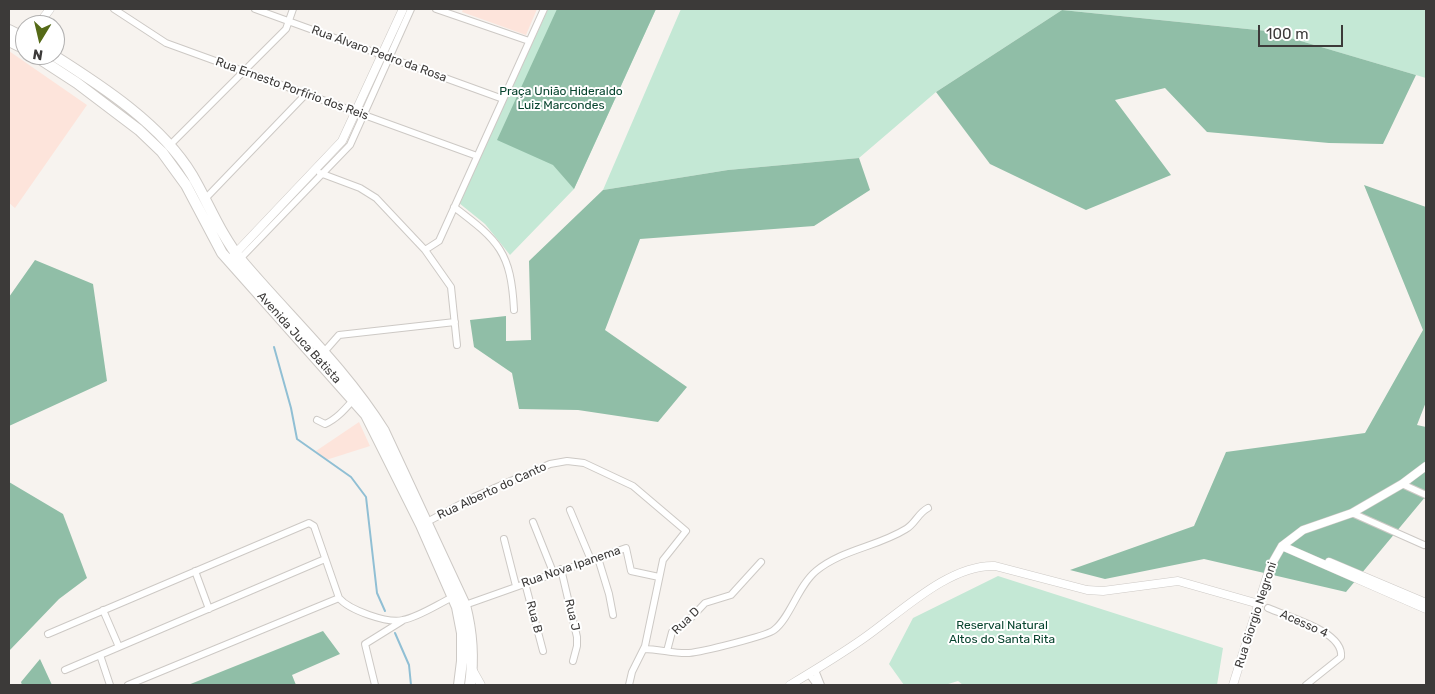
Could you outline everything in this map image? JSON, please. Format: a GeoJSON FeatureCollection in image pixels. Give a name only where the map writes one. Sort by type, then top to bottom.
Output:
{"type":"FeatureCollection","features":[{"type":"Feature","properties":{"kind":"main road","name":"Avenida Juca Batista"},"geometry":{"type":"LineString","coordinates":[[65,64],[122,104],[170,145],[192,176],[234,259],[366,415],[421,525],[453,597],[462,633],[462,661],[459,685]]}},
{"type":"Feature","properties":{"kind":"main road","name":"Avenida Juca Batista"},"geometry":{"type":"LineString","coordinates":[[49,65],[140,130],[162,152],[186,185],[222,253],[234,259],[324,352],[371,409],[384,431],[466,605],[472,630],[470,685]]}},
{"type":"Feature","properties":{"kind":"street","name":"Rua Ernesto Porfírio dos Reis"},"geometry":{"type":"LineString","coordinates":[[114,9],[166,43],[244,73],[477,156]]}},
{"type":"Feature","properties":{"kind":"street","name":"Rua Álvaro Pedro da Rosa"},"geometry":{"type":"LineString","coordinates":[[255,9],[503,99]]}},
{"type":"Feature","properties":{"kind":"street"},"geometry":{"type":"LineString","coordinates":[[170,145],[286,29],[293,9]]}},
{"type":"Feature","properties":{"kind":"street"},"geometry":{"type":"LineString","coordinates":[[234,259],[319,172],[361,114],[403,9]]}},
{"type":"Feature","properties":{"kind":"street"},"geometry":{"type":"LineString","coordinates":[[385,55],[411,9]]}},
{"type":"Feature","properties":{"kind":"street"},"geometry":{"type":"LineString","coordinates":[[436,9],[529,41]]}},
{"type":"Feature","properties":{"kind":"street"},"geometry":{"type":"LineString","coordinates":[[425,250],[439,241],[544,9]]}},
{"type":"Feature","properties":{"kind":"street"},"geometry":{"type":"LineString","coordinates":[[204,200],[306,94]]}},
{"type":"Feature","properties":{"kind":"street"},"geometry":{"type":"LineString","coordinates":[[319,172],[360,188],[376,198],[425,250],[451,287],[457,345]]}},
{"type":"Feature","properties":{"kind":"street"},"geometry":{"type":"LineString","coordinates":[[454,207],[480,226],[506,258],[512,282],[514,310]]}},
{"type":"Feature","properties":{"kind":"street"},"geometry":{"type":"LineString","coordinates":[[324,352],[339,335],[455,322]]}},
{"type":"Feature","properties":{"kind":"street"},"geometry":{"type":"LineString","coordinates":[[317,420],[325,424],[334,420],[354,399]]}},
{"type":"Feature","properties":{"kind":"street","name":"Rua Alberto do Canto"},"geometry":{"type":"LineString","coordinates":[[427,522],[542,467],[567,461],[584,463],[633,486],[686,531],[663,560],[659,577]]}},
{"type":"Feature","properties":{"kind":"street"},"geometry":{"type":"LineString","coordinates":[[1282,546],[1303,530],[1352,513],[1402,484],[1426,466]]}},
{"type":"Feature","properties":{"kind":"street"},"geometry":{"type":"LineString","coordinates":[[1402,484],[1426,495]]}},
{"type":"Feature","properties":{"kind":"street"},"geometry":{"type":"LineString","coordinates":[[644,649],[688,653],[774,630],[807,581],[824,564],[841,555],[875,544],[906,529],[917,516],[928,508]]}},
{"type":"Feature","properties":{"kind":"street"},"geometry":{"type":"LineString","coordinates":[[570,510],[591,560]]}},
{"type":"Feature","properties":{"kind":"street"},"geometry":{"type":"LineString","coordinates":[[1352,513],[1424,545]]}},
{"type":"Feature","properties":{"kind":"street"},"geometry":{"type":"LineString","coordinates":[[533,522],[554,572]]}},
{"type":"Feature","properties":{"kind":"street"},"geometry":{"type":"LineString","coordinates":[[48,634],[309,523],[314,526],[339,598],[345,606],[393,620],[404,620]]}},
{"type":"Feature","properties":{"kind":"street"},"geometry":{"type":"LineString","coordinates":[[504,539],[516,586]]}},
{"type":"Feature","properties":{"kind":"street"},"geometry":{"type":"LineString","coordinates":[[1282,546],[1293,548],[1391,591],[1426,603]]}},
{"type":"Feature","properties":{"kind":"street","name":"Rua Giorgio Negroni"},"geometry":{"type":"LineString","coordinates":[[1233,685],[1270,567],[1282,546]]}},
{"type":"Feature","properties":{"kind":"street","name":"Rua Nova Ipanema"},"geometry":{"type":"LineString","coordinates":[[466,605],[562,569],[626,548],[631,571],[659,577]]}},
{"type":"Feature","properties":{"kind":"street"},"geometry":{"type":"LineString","coordinates":[[598,558],[610,594],[613,615]]}},
{"type":"Feature","properties":{"kind":"street"},"geometry":{"type":"LineString","coordinates":[[65,670],[325,559]]}},
{"type":"Feature","properties":{"kind":"street","name":"Rua D"},"geometry":{"type":"LineString","coordinates":[[667,651],[672,632],[688,621],[705,603],[731,595],[760,562]]}},
{"type":"Feature","properties":{"kind":"street"},"geometry":{"type":"LineString","coordinates":[[790,685],[876,630],[915,599],[952,578],[985,566],[995,566],[1087,590],[1103,591],[1178,581],[1258,604]]}},
{"type":"Feature","properties":{"kind":"street","name":"Rua J"},"geometry":{"type":"LineString","coordinates":[[562,569],[577,637],[573,661]]}},
{"type":"Feature","properties":{"kind":"street"},"geometry":{"type":"LineString","coordinates":[[195,571],[209,609]]}},
{"type":"Feature","properties":{"kind":"street"},"geometry":{"type":"LineString","coordinates":[[629,685],[632,672],[644,649],[659,577]]}},
{"type":"Feature","properties":{"kind":"street","name":"Rua B"},"geometry":{"type":"LineString","coordinates":[[525,583],[543,651]]}},
{"type":"Feature","properties":{"kind":"street"},"geometry":{"type":"LineString","coordinates":[[1391,591],[1426,609]]}},
{"type":"Feature","properties":{"kind":"street"},"geometry":{"type":"LineString","coordinates":[[375,685],[365,644],[404,620],[453,597]]}},
{"type":"Feature","properties":{"kind":"street"},"geometry":{"type":"LineString","coordinates":[[128,685],[339,598]]}},
{"type":"Feature","properties":{"kind":"street","name":"Acesso 4"},"geometry":{"type":"LineString","coordinates":[[1268,608],[1328,633],[1342,651],[1341,657],[1306,685]]}},
{"type":"Feature","properties":{"kind":"street"},"geometry":{"type":"LineString","coordinates":[[103,610],[119,647]]}},
{"type":"Feature","properties":{"kind":"street"},"geometry":{"type":"LineString","coordinates":[[100,655],[110,685]]}},
{"type":"Feature","properties":{"kind":"street"},"geometry":{"type":"LineString","coordinates":[[472,669],[481,685]]}},
{"type":"Feature","properties":{"kind":"street"},"geometry":{"type":"LineString","coordinates":[[812,672],[818,683]]}},
{"type":"Feature","properties":{"kind":"street"},"geometry":{"type":"LineString","coordinates":[[470,685],[476,685]]}},
{"type":"Feature","properties":{"kind":"shaded area"},"geometry":{"type":"Polygon","coordinates":[[[463,9],[537,9],[526,35],[462,12],[463,9]]]}},
{"type":"Feature","properties":{"kind":"shaded area"},"geometry":{"type":"Polygon","coordinates":[[[9,51],[15,55],[15,65],[29,65],[87,105],[15,208],[9,203],[9,51]]]}},
{"type":"Feature","properties":{"kind":"shaded area"},"geometry":{"type":"Polygon","coordinates":[[[359,422],[370,446],[326,460],[316,451],[359,422]]]}},
{"type":"Feature","properties":{"kind":"green space","name":"Praça União Hideraldo Luiz Marcondes"},"geometry":{"type":"Polygon","coordinates":[[[548,9],[656,9],[574,189],[510,255],[485,224],[459,203],[548,9]]]}},
{"type":"Feature","properties":{"kind":"green space","name":"Praça União Hideraldo Luiz Marcondes"},"geometry":{"type":"Polygon","coordinates":[[[557,9],[656,9],[574,189],[553,165],[497,140],[557,9]]]}},
{"type":"Feature","properties":{"kind":"green space"},"geometry":{"type":"Polygon","coordinates":[[[681,9],[1426,9],[1426,78],[1267,31],[1062,10],[936,92],[859,158],[728,170],[603,190],[681,9]]]}},
{"type":"Feature","properties":{"kind":"green space"},"geometry":{"type":"Polygon","coordinates":[[[1062,10],[1267,31],[1416,75],[1383,144],[1329,143],[1207,132],[1165,88],[1115,100],[1171,175],[1086,210],[990,164],[936,92],[1062,10]]]}},
{"type":"Feature","properties":{"kind":"green space"},"geometry":{"type":"Polygon","coordinates":[[[859,158],[870,190],[814,226],[640,239],[605,330],[687,387],[658,422],[578,410],[519,409],[512,373],[474,347],[470,320],[506,316],[506,341],[531,340],[529,261],[603,190],[728,170],[859,158]]]}},
{"type":"Feature","properties":{"kind":"green space"},"geometry":{"type":"Polygon","coordinates":[[[1364,185],[1426,207],[1426,402],[1417,425],[1426,427],[1426,496],[1346,592],[1204,559],[1105,579],[1070,570],[1194,526],[1226,452],[1365,433],[1423,330],[1364,185]]]}},
{"type":"Feature","properties":{"kind":"green space"},"geometry":{"type":"Polygon","coordinates":[[[35,260],[93,284],[107,381],[9,426],[9,297],[35,260]]]}},
{"type":"Feature","properties":{"kind":"green space"},"geometry":{"type":"Polygon","coordinates":[[[9,482],[63,514],[87,578],[59,599],[9,651],[9,482]]]}},
{"type":"Feature","properties":{"kind":"green space","name":"Reserval Natural Altos do Santa Rita"},"geometry":{"type":"Polygon","coordinates":[[[998,576],[1223,648],[1217,685],[963,685],[958,681],[945,685],[904,685],[889,664],[913,618],[998,576]]]}},
{"type":"Feature","properties":{"kind":"green space"},"geometry":{"type":"Polygon","coordinates":[[[323,631],[340,654],[292,675],[296,685],[188,685],[323,631]]]}},
{"type":"Feature","properties":{"kind":"green space"},"geometry":{"type":"Polygon","coordinates":[[[40,659],[52,685],[22,685],[21,682],[40,659]]]}},
{"type":"Feature","properties":{"kind":"waterway"},"geometry":{"type":"LineString","coordinates":[[274,347],[291,408],[297,439],[351,477],[366,497],[377,593],[385,611]]}},
{"type":"Feature","properties":{"kind":"waterway"},"geometry":{"type":"LineString","coordinates":[[395,633],[409,665],[411,685]]}}]}
